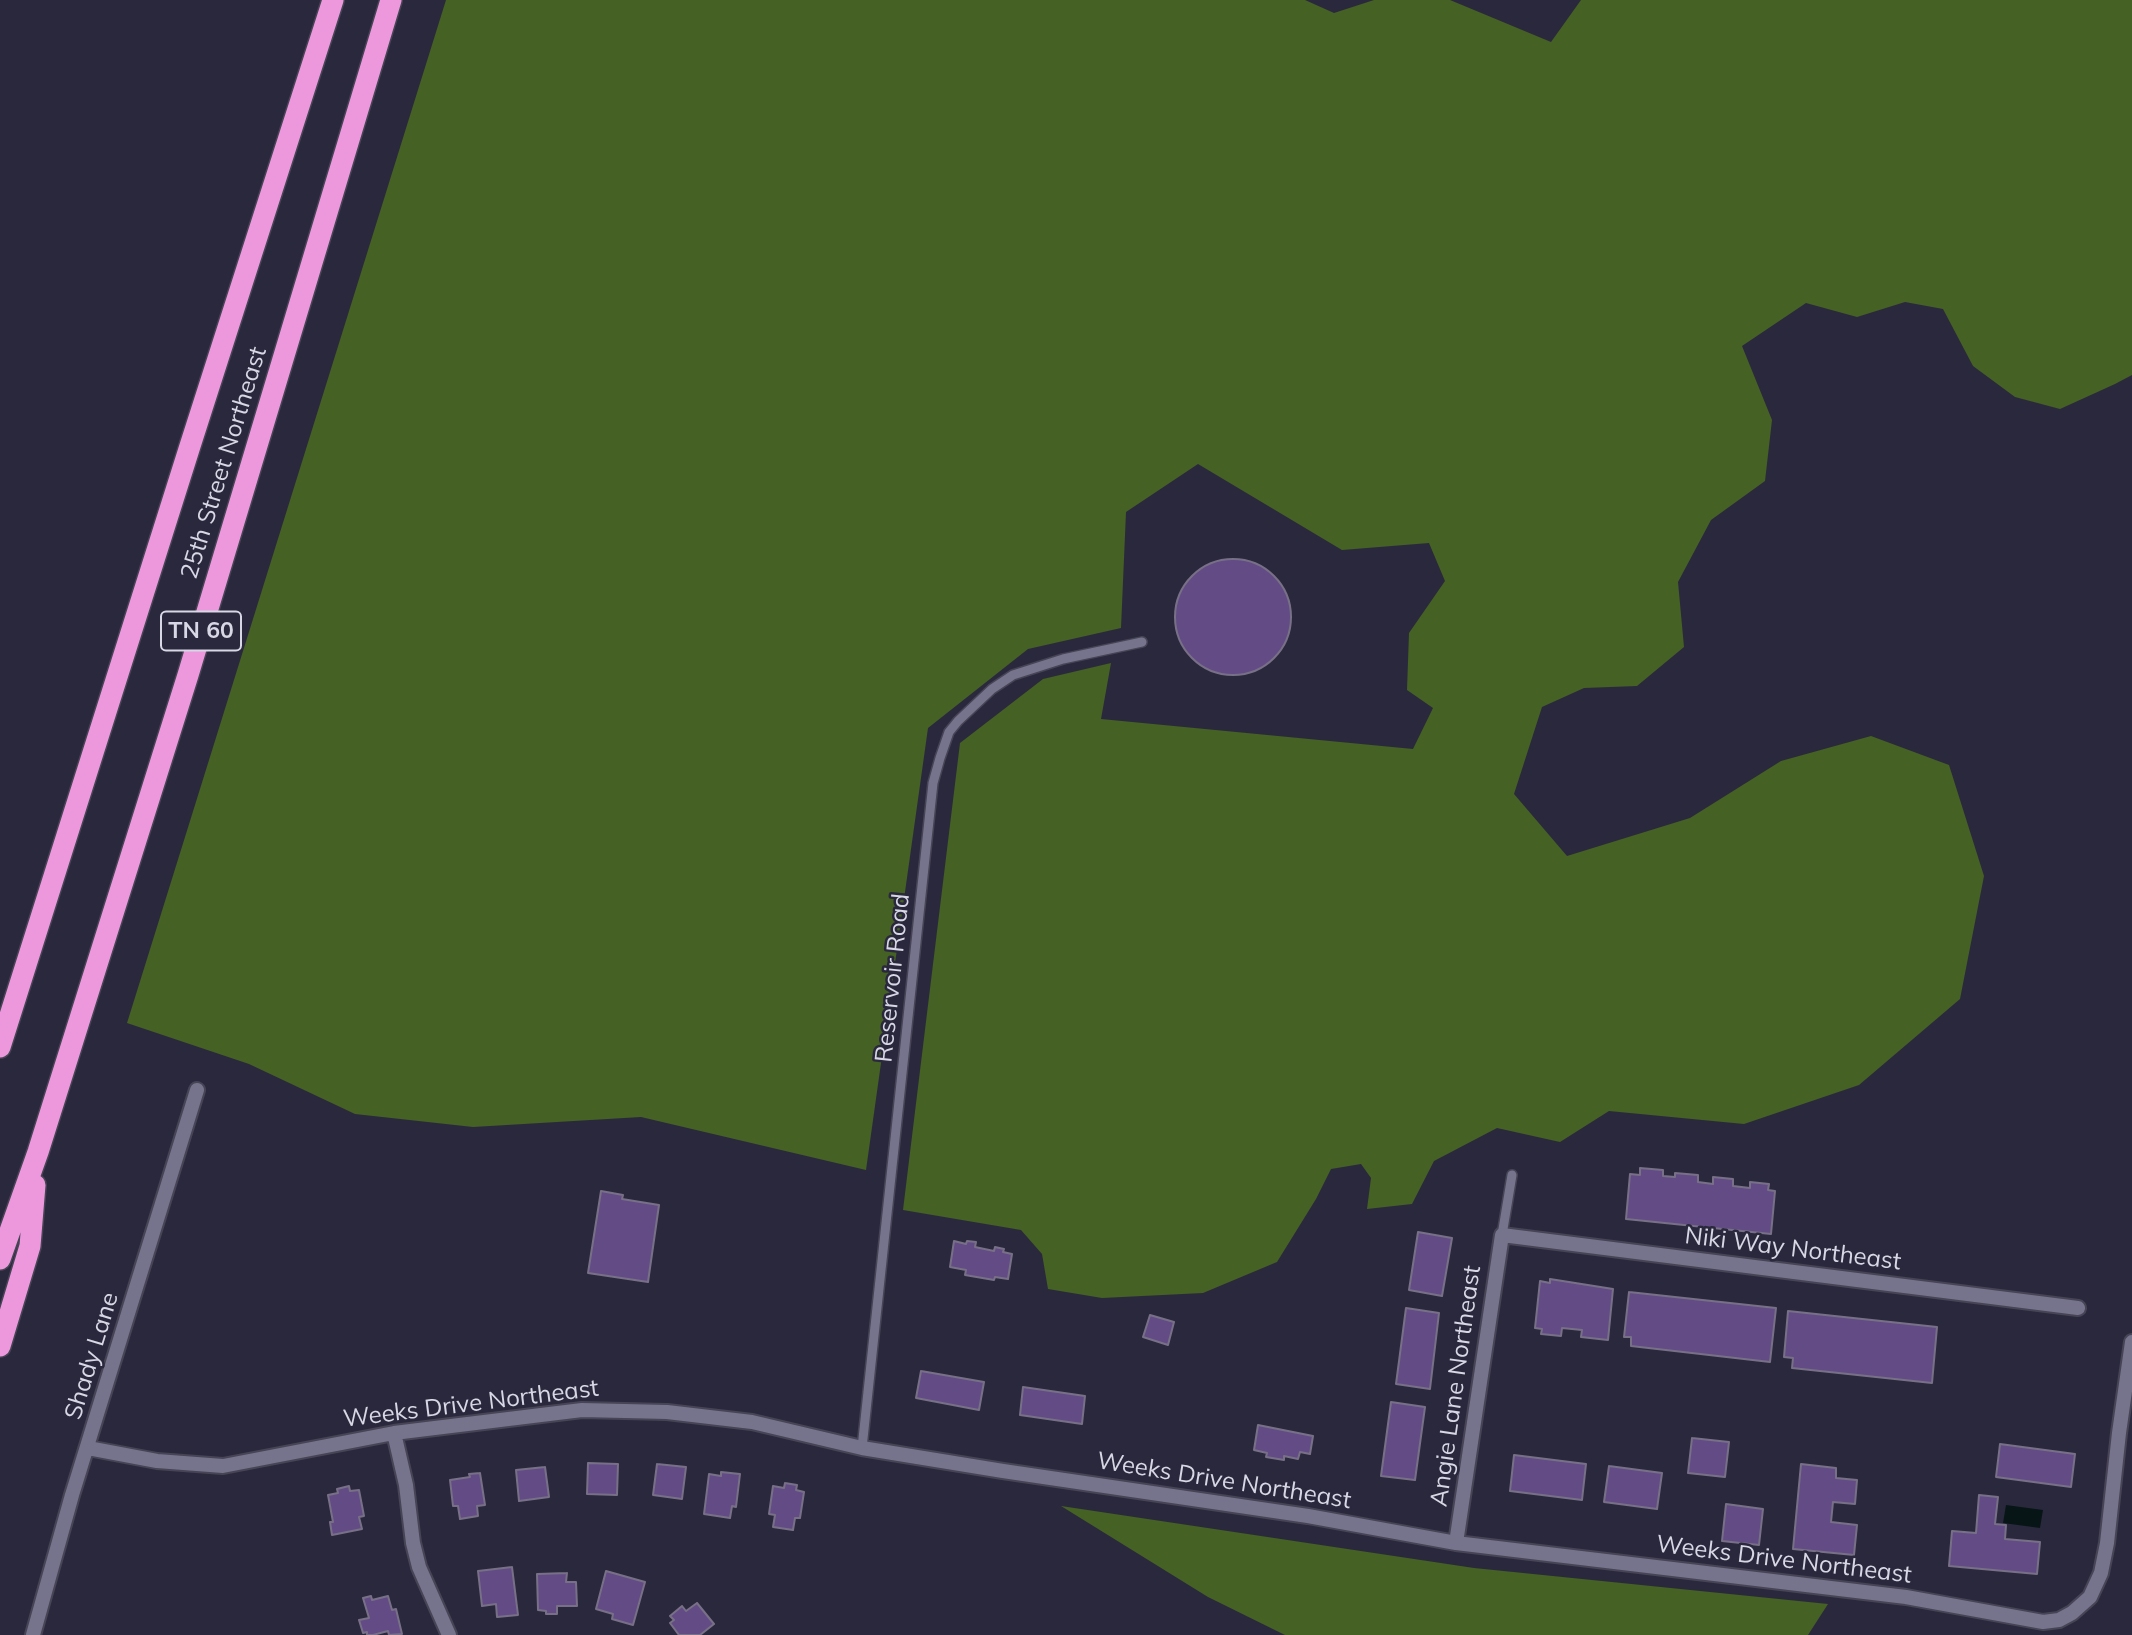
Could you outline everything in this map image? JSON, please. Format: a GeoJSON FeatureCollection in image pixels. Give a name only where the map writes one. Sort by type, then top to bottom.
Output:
{"type":"FeatureCollection","features":[{"type":"Feature","properties":{"kind":"highway","name":"25th Street Northeast"},"geometry":{"type":"LineString","coordinates":[[0,1046],[333,0]]}},
{"type":"Feature","properties":{"kind":"highway","name":"25th Street Northeast"},"geometry":{"type":"LineString","coordinates":[[0,1259],[38,1152],[188,675],[391,0]]}},
{"type":"Feature","properties":{"kind":"highway"},"geometry":{"type":"LineString","coordinates":[[0,1346],[30,1246],[38,1152]]}},
{"type":"Feature","properties":{"kind":"street","name":"Shady Lane"},"geometry":{"type":"LineString","coordinates":[[33,1635],[72,1494],[197,1090]]}},
{"type":"Feature","properties":{"kind":"street","name":"Niki Way Northeast"},"geometry":{"type":"LineString","coordinates":[[1502,1235],[2078,1308]]}},
{"type":"Feature","properties":{"kind":"street","name":"Angie Lane Northeast"},"geometry":{"type":"LineString","coordinates":[[1456,1543],[1502,1235]]}},
{"type":"Feature","properties":{"kind":"street","name":"Weeks Drive Northeast"},"geometry":{"type":"LineString","coordinates":[[88,1448],[157,1461],[223,1466],[394,1433],[582,1409],[667,1412],[752,1422],[862,1448],[1308,1516],[1456,1543],[1906,1597],[2043,1622],[2059,1620],[2072,1614],[2090,1597],[2101,1573],[2132,1342]]}},
{"type":"Feature","properties":{"kind":"street"},"geometry":{"type":"LineString","coordinates":[[394,1433],[406,1485],[413,1543],[419,1567],[449,1635]]}},
{"type":"Feature","properties":{"kind":"lane","name":"Reservoir Road"},"geometry":{"type":"LineString","coordinates":[[862,1448],[933,783],[949,732],[992,689],[1013,676],[1063,659],[1142,642]]}},
{"type":"Feature","properties":{"kind":"lane"},"geometry":{"type":"LineString","coordinates":[[1502,1235],[1512,1175]]}},
{"type":"Feature","properties":{"kind":"green space"},"geometry":{"type":"Polygon","coordinates":[[[446,0],[1305,0],[1334,13],[1374,0],[1450,0],[1551,42],[1581,0],[2132,0],[2132,375],[2060,409],[2015,397],[1973,366],[1943,309],[1905,302],[1857,317],[1806,303],[1742,346],[1772,420],[1765,481],[1711,520],[1678,582],[1684,647],[1637,686],[1584,688],[1542,707],[1514,794],[1567,856],[1690,818],[1781,761],[1871,736],[1949,765],[1984,876],[1960,999],[1859,1085],[1744,1124],[1609,1111],[1560,1142],[1497,1128],[1434,1161],[1412,1204],[1367,1209],[1371,1178],[1361,1164],[1331,1169],[1277,1262],[1203,1293],[1102,1298],[1048,1289],[1042,1254],[1021,1230],[903,1210],[960,743],[1043,679],[1111,663],[1101,719],[1413,749],[1433,708],[1407,690],[1409,633],[1445,581],[1429,543],[1342,550],[1198,464],[1126,512],[1121,628],[1028,649],[928,728],[866,1170],[641,1117],[473,1127],[355,1114],[249,1064],[127,1023],[446,0]]]}},
{"type":"Feature","properties":{"kind":"green space"},"geometry":{"type":"Polygon","coordinates":[[[1061,1506],[1474,1568],[1828,1604],[1808,1635],[1285,1635],[1208,1597],[1061,1506]]]}},
{"type":"Feature","properties":{"kind":"shaded area"},"geometry":{"type":"Polygon","coordinates":[[[2006,1505],[2043,1510],[2040,1528],[2003,1523],[2006,1505]]]}},
{"type":"Feature","properties":{"kind":"building"},"geometry":{"type":"Polygon","coordinates":[[[1233,559],[1255,563],[1274,576],[1287,595],[1291,617],[1287,639],[1274,658],[1255,671],[1233,675],[1211,671],[1192,658],[1179,639],[1175,617],[1179,595],[1192,576],[1211,563],[1233,559]]]}},
{"type":"Feature","properties":{"kind":"building"},"geometry":{"type":"Polygon","coordinates":[[[1640,1168],[1663,1170],[1663,1176],[1675,1177],[1675,1173],[1698,1175],[1698,1182],[1713,1184],[1713,1177],[1733,1179],[1733,1186],[1750,1188],[1750,1182],[1769,1184],[1768,1190],[1775,1191],[1771,1234],[1626,1219],[1630,1174],[1640,1175],[1640,1168]]]}},
{"type":"Feature","properties":{"kind":"building"},"geometry":{"type":"Polygon","coordinates":[[[601,1191],[623,1195],[622,1199],[659,1205],[648,1282],[588,1273],[601,1191]]]}},
{"type":"Feature","properties":{"kind":"building"},"geometry":{"type":"Polygon","coordinates":[[[1418,1232],[1452,1238],[1442,1296],[1409,1290],[1418,1232]]]}},
{"type":"Feature","properties":{"kind":"building"},"geometry":{"type":"Polygon","coordinates":[[[954,1241],[966,1244],[967,1241],[976,1242],[975,1247],[994,1251],[995,1247],[1012,1254],[1008,1279],[995,1277],[994,1280],[965,1275],[966,1270],[950,1267],[954,1241]]]}},
{"type":"Feature","properties":{"kind":"building"},"geometry":{"type":"Polygon","coordinates":[[[1550,1279],[1613,1289],[1608,1340],[1581,1337],[1582,1330],[1562,1328],[1561,1336],[1541,1334],[1542,1329],[1535,1328],[1540,1281],[1550,1283],[1550,1279]]]}},
{"type":"Feature","properties":{"kind":"building"},"geometry":{"type":"Polygon","coordinates":[[[1629,1292],[1776,1308],[1770,1362],[1631,1346],[1631,1337],[1624,1337],[1629,1292]]]}},
{"type":"Feature","properties":{"kind":"building"},"geometry":{"type":"Polygon","coordinates":[[[1406,1308],[1439,1313],[1430,1389],[1396,1384],[1406,1308]]]}},
{"type":"Feature","properties":{"kind":"building"},"geometry":{"type":"Polygon","coordinates":[[[1788,1311],[1937,1327],[1932,1383],[1792,1368],[1793,1358],[1784,1357],[1788,1311]]]}},
{"type":"Feature","properties":{"kind":"building"},"geometry":{"type":"Polygon","coordinates":[[[1150,1315],[1174,1322],[1168,1345],[1143,1337],[1150,1315]]]}},
{"type":"Feature","properties":{"kind":"building"},"geometry":{"type":"Polygon","coordinates":[[[921,1371],[984,1382],[979,1410],[916,1398],[921,1371]]]}},
{"type":"Feature","properties":{"kind":"building"},"geometry":{"type":"Polygon","coordinates":[[[1023,1387],[1085,1396],[1082,1424],[1020,1415],[1023,1387]]]}},
{"type":"Feature","properties":{"kind":"building"},"geometry":{"type":"Polygon","coordinates":[[[1391,1402],[1425,1407],[1415,1480],[1381,1476],[1391,1402]]]}},
{"type":"Feature","properties":{"kind":"building"},"geometry":{"type":"Polygon","coordinates":[[[1258,1425],[1313,1436],[1310,1454],[1300,1452],[1298,1459],[1284,1456],[1284,1460],[1266,1457],[1267,1453],[1254,1450],[1258,1425]]]}},
{"type":"Feature","properties":{"kind":"building"},"geometry":{"type":"Polygon","coordinates":[[[1692,1438],[1729,1442],[1725,1477],[1688,1473],[1692,1438]]]}},
{"type":"Feature","properties":{"kind":"building"},"geometry":{"type":"Polygon","coordinates":[[[2000,1444],[2075,1454],[2071,1487],[1996,1477],[2000,1444]]]}},
{"type":"Feature","properties":{"kind":"building"},"geometry":{"type":"Polygon","coordinates":[[[1514,1455],[1586,1464],[1582,1500],[1510,1491],[1514,1455]]]}},
{"type":"Feature","properties":{"kind":"building"},"geometry":{"type":"Polygon","coordinates":[[[588,1463],[618,1464],[617,1495],[587,1494],[588,1463]]]}},
{"type":"Feature","properties":{"kind":"building"},"geometry":{"type":"Polygon","coordinates":[[[657,1464],[686,1467],[682,1499],[653,1495],[657,1464]]]}},
{"type":"Feature","properties":{"kind":"building"},"geometry":{"type":"Polygon","coordinates":[[[1801,1464],[1836,1468],[1836,1478],[1857,1480],[1855,1504],[1833,1502],[1831,1522],[1857,1525],[1854,1555],[1793,1549],[1801,1464]]]}},
{"type":"Feature","properties":{"kind":"building"},"geometry":{"type":"Polygon","coordinates":[[[1609,1466],[1662,1473],[1657,1509],[1604,1502],[1609,1466]]]}},
{"type":"Feature","properties":{"kind":"building"},"geometry":{"type":"Polygon","coordinates":[[[545,1467],[549,1497],[519,1501],[516,1470],[545,1467]]]}},
{"type":"Feature","properties":{"kind":"building"},"geometry":{"type":"Polygon","coordinates":[[[721,1472],[740,1474],[736,1507],[732,1506],[730,1518],[704,1514],[709,1474],[721,1476],[721,1472]]]}},
{"type":"Feature","properties":{"kind":"building"},"geometry":{"type":"Polygon","coordinates":[[[480,1473],[485,1505],[477,1506],[478,1516],[460,1519],[458,1506],[453,1506],[450,1480],[480,1473]]]}},
{"type":"Feature","properties":{"kind":"building"},"geometry":{"type":"Polygon","coordinates":[[[785,1483],[797,1485],[796,1490],[804,1492],[800,1518],[795,1518],[793,1530],[773,1527],[775,1515],[769,1514],[773,1486],[784,1488],[785,1483]]]}},
{"type":"Feature","properties":{"kind":"building"},"geometry":{"type":"Polygon","coordinates":[[[349,1486],[350,1491],[359,1490],[364,1516],[359,1517],[362,1529],[332,1535],[330,1522],[333,1522],[328,1495],[338,1493],[337,1489],[349,1486]]]}},
{"type":"Feature","properties":{"kind":"building"},"geometry":{"type":"Polygon","coordinates":[[[1979,1495],[1998,1497],[1995,1524],[2006,1525],[2005,1539],[2040,1542],[2037,1574],[1949,1566],[1952,1531],[1976,1533],[1979,1495]]]}},
{"type":"Feature","properties":{"kind":"building"},"geometry":{"type":"Polygon","coordinates":[[[1726,1504],[1763,1509],[1759,1545],[1722,1541],[1726,1504]]]}},
{"type":"Feature","properties":{"kind":"building"},"geometry":{"type":"Polygon","coordinates":[[[512,1567],[518,1615],[497,1617],[496,1604],[482,1606],[478,1571],[512,1567]]]}},
{"type":"Feature","properties":{"kind":"building"},"geometry":{"type":"Polygon","coordinates":[[[606,1571],[645,1582],[633,1625],[612,1619],[613,1614],[596,1609],[606,1571]]]}},
{"type":"Feature","properties":{"kind":"building"},"geometry":{"type":"Polygon","coordinates":[[[567,1573],[566,1582],[576,1582],[577,1606],[557,1606],[557,1614],[546,1614],[546,1611],[538,1610],[537,1574],[567,1573]]]}},
{"type":"Feature","properties":{"kind":"building"},"geometry":{"type":"Polygon","coordinates":[[[371,1596],[372,1600],[388,1596],[392,1610],[396,1609],[402,1634],[389,1635],[388,1631],[373,1635],[363,1633],[359,1620],[369,1618],[363,1598],[371,1596]]]}},
{"type":"Feature","properties":{"kind":"building"},"geometry":{"type":"Polygon","coordinates":[[[697,1603],[714,1624],[700,1635],[679,1635],[670,1623],[674,1620],[670,1616],[682,1606],[686,1611],[697,1603]]]}}]}
